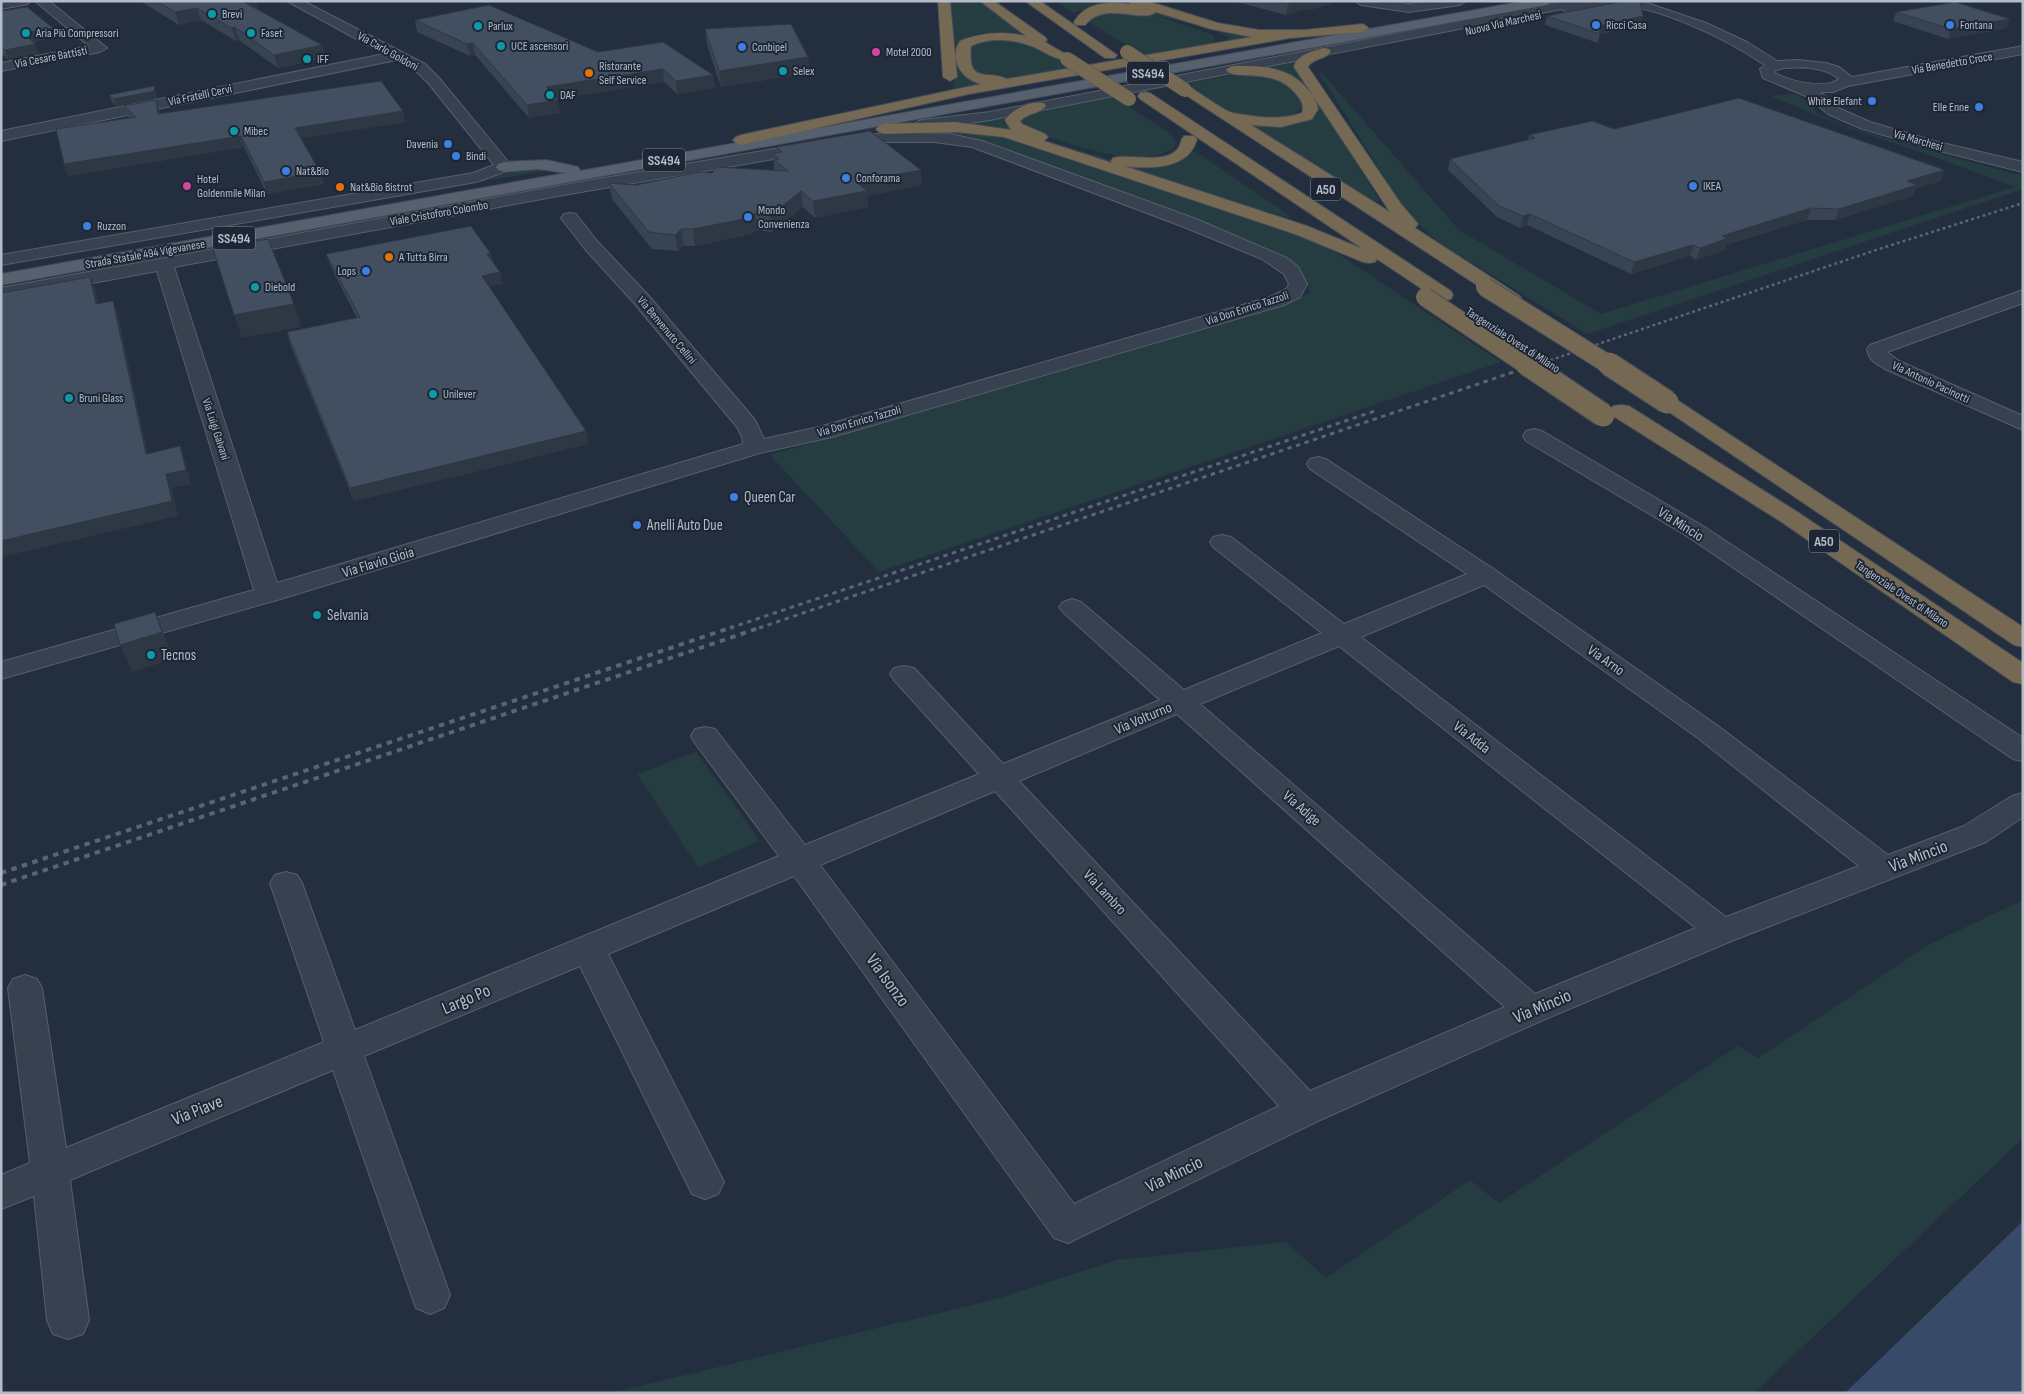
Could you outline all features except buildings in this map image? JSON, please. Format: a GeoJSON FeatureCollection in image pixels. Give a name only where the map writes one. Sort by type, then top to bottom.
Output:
{"type":"FeatureCollection","features":[{"type":"Feature","properties":{"kind":"highway"},"geometry":{"type":"LineString","coordinates":[[936,98],[945,92],[950,80],[944,1]]}},
{"type":"Feature","properties":{"kind":"highway"},"geometry":{"type":"LineString","coordinates":[[986,1],[1064,57]]}},
{"type":"Feature","properties":{"kind":"highway","name":"A50"},"geometry":{"type":"LineString","coordinates":[[1005,1],[1086,57],[1137,98],[1435,296]]}},
{"type":"Feature","properties":{"kind":"highway","name":"Tangenziale Ovest di Milano"},"geometry":{"type":"LineString","coordinates":[[1030,1],[1168,92],[1488,286],[1555,329],[2023,639]]}},
{"type":"Feature","properties":{"kind":"highway"},"geometry":{"type":"LineString","coordinates":[[1051,1],[1185,90],[1421,238],[1488,286]]}},
{"type":"Feature","properties":{"kind":"highway"},"geometry":{"type":"LineString","coordinates":[[1133,1],[1225,28],[1258,33],[1291,34]]}},
{"type":"Feature","properties":{"kind":"highway"},"geometry":{"type":"LineString","coordinates":[[1080,22],[1084,14],[1096,8],[1139,9],[1215,33],[1218,36],[1218,41],[1211,47]]}},
{"type":"Feature","properties":{"kind":"highway"},"geometry":{"type":"LineString","coordinates":[[745,142],[1023,80],[1291,34],[1363,28]]}},
{"type":"Feature","properties":{"kind":"highway"},"geometry":{"type":"LineString","coordinates":[[1023,80],[992,81],[969,75],[964,67],[965,44],[986,38],[1016,38],[1046,46],[1137,98],[1189,139],[1369,258],[1435,296]]}},
{"type":"Feature","properties":{"kind":"highway"},"geometry":{"type":"LineString","coordinates":[[1331,54],[1308,58],[1301,64],[1302,69],[1395,206],[1421,238]]}},
{"type":"Feature","properties":{"kind":"highway"},"geometry":{"type":"LineString","coordinates":[[1214,108],[1262,122],[1288,121],[1302,118],[1309,112],[1309,101],[1292,80],[1268,72],[1233,70]]}},
{"type":"Feature","properties":{"kind":"highway"},"geometry":{"type":"LineString","coordinates":[[1039,106],[1016,115],[1012,120],[1014,124],[1033,135],[1119,161],[1147,163],[1174,158],[1185,151],[1189,139]]}},
{"type":"Feature","properties":{"kind":"highway"},"geometry":{"type":"LineString","coordinates":[[881,134],[956,127],[1006,133],[1295,228],[1369,258]]}},
{"type":"Feature","properties":{"kind":"highway","name":"Tangenziale Ovest di Milano"},"geometry":{"type":"LineString","coordinates":[[1435,296],[1612,413],[1788,516],[2023,676]]}},
{"type":"Feature","properties":{"kind":"main road","name":"SS494"},"geometry":{"type":"LineString","coordinates":[[504,167],[542,164],[577,178],[745,142],[1510,1]]}},
{"type":"Feature","properties":{"kind":"main road","name":"SS494"},"geometry":{"type":"LineString","coordinates":[[745,142],[1547,1]]}},
{"type":"Feature","properties":{"kind":"main road"},"geometry":{"type":"LineString","coordinates":[[1381,6],[1392,16],[1386,24]]}},
{"type":"Feature","properties":{"kind":"main road","name":"SS494"},"geometry":{"type":"LineString","coordinates":[[465,192],[468,183],[476,177]]}},
{"type":"Feature","properties":{"kind":"main road","name":"Strada Statale 494 Vigevanese"},"geometry":{"type":"LineString","coordinates":[[1,271],[465,192],[577,178]]}},
{"type":"Feature","properties":{"kind":"main road"},"geometry":{"type":"LineString","coordinates":[[465,192],[477,203],[486,205]]}},
{"type":"Feature","properties":{"kind":"main road","name":"Strada Statale 494 Vigevanese"},"geometry":{"type":"LineString","coordinates":[[1,280],[465,192]]}},
{"type":"Feature","properties":{"kind":"street"},"geometry":{"type":"LineString","coordinates":[[1,5],[24,1]]}},
{"type":"Feature","properties":{"kind":"street","name":"Via Cesare Battisti"},"geometry":{"type":"LineString","coordinates":[[1,67],[100,48],[41,1]]}},
{"type":"Feature","properties":{"kind":"street","name":"Via Carlo Goldoni"},"geometry":{"type":"LineString","coordinates":[[293,1],[420,67],[434,81],[504,167]]}},
{"type":"Feature","properties":{"kind":"street"},"geometry":{"type":"LineString","coordinates":[[1361,1],[1428,16],[1459,17]]}},
{"type":"Feature","properties":{"kind":"street"},"geometry":{"type":"LineString","coordinates":[[1381,6],[1409,8],[1460,1]]}},
{"type":"Feature","properties":{"kind":"street"},"geometry":{"type":"LineString","coordinates":[[745,142],[881,134],[1331,54],[1586,1]]}},
{"type":"Feature","properties":{"kind":"street","name":"Nuova Via Marchesi"},"geometry":{"type":"LineString","coordinates":[[1331,54],[1602,3],[1620,2],[1640,3],[1750,37],[1802,64]]}},
{"type":"Feature","properties":{"kind":"street","name":"Nuova Via Marchesi"},"geometry":{"type":"LineString","coordinates":[[1640,3],[1716,32],[1762,56],[1774,65]]}},
{"type":"Feature","properties":{"kind":"street"},"geometry":{"type":"LineString","coordinates":[[1428,16],[1428,10],[1437,5]]}},
{"type":"Feature","properties":{"kind":"street","name":"Via Benedetto Croce"},"geometry":{"type":"LineString","coordinates":[[1825,93],[1844,78],[1880,76],[2023,50]]}},
{"type":"Feature","properties":{"kind":"street","name":"Via Fratelli Cervi"},"geometry":{"type":"LineString","coordinates":[[1,136],[399,55]]}},
{"type":"Feature","properties":{"kind":"street"},"geometry":{"type":"LineString","coordinates":[[1774,65],[1802,64],[1824,67],[1844,78]]}},
{"type":"Feature","properties":{"kind":"street","name":"Via Marchesi"},"geometry":{"type":"LineString","coordinates":[[1774,65],[1767,69],[1768,75],[1777,80],[1825,93],[1833,111],[1865,125],[1929,144],[2020,167]]}},
{"type":"Feature","properties":{"kind":"street","name":"Viale Cristoforo Colombo"},"geometry":{"type":"LineString","coordinates":[[1,294],[486,205],[577,178],[856,140],[881,134]]}},
{"type":"Feature","properties":{"kind":"street","name":"Via Don Enrico Tazzoli"},"geometry":{"type":"LineString","coordinates":[[754,448],[834,429],[1268,303],[1290,295],[1298,286],[1297,278],[1292,271],[1268,255],[1190,223],[977,144],[881,134]]}},
{"type":"Feature","properties":{"kind":"street","name":"SS494"},"geometry":{"type":"LineString","coordinates":[[476,177],[504,167]]}},
{"type":"Feature","properties":{"kind":"street","name":"Viale Cristoforo Colombo"},"geometry":{"type":"LineString","coordinates":[[1,260],[476,177]]}},
{"type":"Feature","properties":{"kind":"street"},"geometry":{"type":"LineString","coordinates":[[486,205],[529,207],[558,214],[570,208],[577,178]]}},
{"type":"Feature","properties":{"kind":"street","name":"Via Benvenuto Cellini"},"geometry":{"type":"LineString","coordinates":[[558,214],[591,245],[641,299],[747,425],[753,437],[754,448]]}},
{"type":"Feature","properties":{"kind":"street","name":"Via Luigi Galvani"},"geometry":{"type":"LineString","coordinates":[[164,264],[268,594]]}},
{"type":"Feature","properties":{"kind":"street","name":"Via Antonio Pacinotti"},"geometry":{"type":"LineString","coordinates":[[2023,296],[1877,349],[1878,356],[1892,365],[2023,424]]}},
{"type":"Feature","properties":{"kind":"street","name":"Via Mincio"},"geometry":{"type":"LineString","coordinates":[[1534,436],[1695,531],[2023,752]]}},
{"type":"Feature","properties":{"kind":"street","name":"Via Flavio Gioia"},"geometry":{"type":"LineString","coordinates":[[1,671],[268,594],[754,448]]}},
{"type":"Feature","properties":{"kind":"street","name":"Via Arno"},"geometry":{"type":"LineString","coordinates":[[1318,464],[1486,575],[1708,732],[1884,869]]}},
{"type":"Feature","properties":{"kind":"street","name":"Via Adda"},"geometry":{"type":"LineString","coordinates":[[1222,542],[1722,931]]}},
{"type":"Feature","properties":{"kind":"street","name":"Via Volturno"},"geometry":{"type":"LineString","coordinates":[[800,860],[1486,575]]}},
{"type":"Feature","properties":{"kind":"street","name":"Via Adige"},"geometry":{"type":"LineString","coordinates":[[1072,607],[1531,1010]]}},
{"type":"Feature","properties":{"kind":"street","name":"Via Lambro"},"geometry":{"type":"LineString","coordinates":[[904,674],[1305,1110]]}},
{"type":"Feature","properties":{"kind":"street","name":"Via Isonzo"},"geometry":{"type":"LineString","coordinates":[[705,736],[800,860],[1068,1226]]}},
{"type":"Feature","properties":{"kind":"street","name":"Via Mincio"},"geometry":{"type":"LineString","coordinates":[[1068,1226],[1305,1110],[1531,1010],[1722,931],[1975,834],[2023,803]]}},
{"type":"Feature","properties":{"kind":"street","name":"Largo Po"},"geometry":{"type":"LineString","coordinates":[[344,1049],[800,860]]}},
{"type":"Feature","properties":{"kind":"street"},"geometry":{"type":"LineString","coordinates":[[286,883],[430,1295]]}},
{"type":"Feature","properties":{"kind":"street"},"geometry":{"type":"LineString","coordinates":[[588,948],[705,1182]]}},
{"type":"Feature","properties":{"kind":"street"},"geometry":{"type":"LineString","coordinates":[[25,988],[68,1320]]}},
{"type":"Feature","properties":{"kind":"street","name":"Via Piave"},"geometry":{"type":"LineString","coordinates":[[1,1192],[344,1049]]}},
{"type":"Feature","properties":{"kind":"green space"},"geometry":{"type":"Polygon","coordinates":[[[948,1],[982,1],[1023,33],[978,34],[957,46],[961,73],[969,78],[992,83],[953,89],[955,76],[948,1]]]}},
{"type":"Feature","properties":{"kind":"green space"},"geometry":{"type":"Polygon","coordinates":[[[1056,1],[1128,1],[1261,37],[1227,42],[1227,37],[1216,31],[1185,22],[1122,10],[1085,10],[1073,13],[1056,1]]]}},
{"type":"Feature","properties":{"kind":"green space"},"geometry":{"type":"Polygon","coordinates":[[[1138,10],[1211,34],[1215,37],[1214,42],[1207,46],[1145,57],[1086,20],[1085,15],[1138,10]]]}},
{"type":"Feature","properties":{"kind":"green space"},"geometry":{"type":"Polygon","coordinates":[[[1002,39],[1041,46],[1072,69],[1005,80],[973,73],[969,52],[971,45],[1002,39]]]}},
{"type":"Feature","properties":{"kind":"green space"},"geometry":{"type":"Polygon","coordinates":[[[1294,61],[1295,66],[1380,201],[1371,200],[1245,122],[1313,115],[1317,111],[1317,107],[1304,87],[1293,77],[1256,69],[1294,61]]]}},
{"type":"Feature","properties":{"kind":"green space"},"geometry":{"type":"Polygon","coordinates":[[[1246,73],[1284,80],[1303,102],[1299,110],[1292,115],[1282,117],[1269,118],[1244,115],[1221,107],[1187,83],[1246,73]]]}},
{"type":"Feature","properties":{"kind":"green space"},"geometry":{"type":"Polygon","coordinates":[[[1319,73],[1322,73],[1459,230],[1601,314],[2015,187],[1837,124],[1771,96],[1796,94],[1803,98],[1817,113],[1840,124],[1905,144],[2015,174],[2023,174],[2023,189],[1587,334],[1448,248],[1431,236],[1407,213],[1319,73]]]}},
{"type":"Feature","properties":{"kind":"green space"},"geometry":{"type":"Polygon","coordinates":[[[1113,96],[1171,134],[1176,142],[1173,148],[1159,155],[1141,157],[1098,152],[1022,127],[1017,119],[1036,110],[1113,96]]]}},
{"type":"Feature","properties":{"kind":"green space"},"geometry":{"type":"Polygon","coordinates":[[[1003,116],[1004,124],[1016,131],[1115,161],[1182,157],[1195,151],[1293,218],[1259,210],[960,123],[1003,116]]]}},
{"type":"Feature","properties":{"kind":"green space"},"geometry":{"type":"Polygon","coordinates":[[[932,129],[1008,137],[1325,245],[1501,362],[879,572],[770,455],[1285,305],[1310,293],[1307,283],[1297,268],[1282,257],[1256,244],[977,141],[898,135],[611,179],[608,177],[835,137],[932,129]]]}},
{"type":"Feature","properties":{"kind":"green space"},"geometry":{"type":"Polygon","coordinates":[[[532,169],[551,170],[471,183],[483,178],[532,169]]]}},
{"type":"Feature","properties":{"kind":"green space"},"geometry":{"type":"Polygon","coordinates":[[[696,752],[760,841],[698,867],[637,774],[696,752]]]}},
{"type":"Feature","properties":{"kind":"green space"},"geometry":{"type":"Polygon","coordinates":[[[2023,900],[2023,1138],[1754,1393],[611,1393],[996,1299],[1117,1260],[1286,1242],[1326,1278],[1470,1180],[1499,1203],[1738,1046],[1758,1058],[1928,945],[2023,900]]]}},
{"type":"Feature","properties":{"kind":"water"},"geometry":{"type":"Polygon","coordinates":[[[2023,1221],[2023,1393],[1845,1393],[2023,1221]]]}},
{"type":"Feature","properties":{"kind":"railway"},"geometry":{"type":"LineString","coordinates":[[1533,366],[1879,249],[2023,203]]}},
{"type":"Feature","properties":{"kind":"railway"},"geometry":{"type":"LineString","coordinates":[[759,628],[1537,364]]}},
{"type":"Feature","properties":{"kind":"railway"},"geometry":{"type":"LineString","coordinates":[[730,628],[1375,411]]}},
{"type":"Feature","properties":{"kind":"railway"},"geometry":{"type":"LineString","coordinates":[[1,873],[733,627]]}},
{"type":"Feature","properties":{"kind":"railway"},"geometry":{"type":"LineString","coordinates":[[1,885],[762,627]]}},
{"type":"Feature","properties":{"kind":"place","name":"Brevi"},"geometry":{"type":"Point","coordinates":[212,14]}},
{"type":"Feature","properties":{"kind":"place","name":"Ricci Casa"},"geometry":{"type":"Point","coordinates":[1596,25]}},
{"type":"Feature","properties":{"kind":"place","name":"Fontana"},"geometry":{"type":"Point","coordinates":[1950,25]}},
{"type":"Feature","properties":{"kind":"place","name":"Parlux"},"geometry":{"type":"Point","coordinates":[478,26]}},
{"type":"Feature","properties":{"kind":"place","name":"Aria Più Compressori"},"geometry":{"type":"Point","coordinates":[26,33]}},
{"type":"Feature","properties":{"kind":"place","name":"Faset"},"geometry":{"type":"Point","coordinates":[251,33]}},
{"type":"Feature","properties":{"kind":"place","name":"UCE ascensori"},"geometry":{"type":"Point","coordinates":[501,46]}},
{"type":"Feature","properties":{"kind":"place","name":"Conbipel"},"geometry":{"type":"Point","coordinates":[742,47]}},
{"type":"Feature","properties":{"kind":"place","name":"Motel 2000"},"geometry":{"type":"Point","coordinates":[876,52]}},
{"type":"Feature","properties":{"kind":"place","name":"IFF"},"geometry":{"type":"Point","coordinates":[307,59]}},
{"type":"Feature","properties":{"kind":"place","name":"Selex"},"geometry":{"type":"Point","coordinates":[783,71]}},
{"type":"Feature","properties":{"kind":"place","name":"Ristorante Self Service"},"geometry":{"type":"Point","coordinates":[589,73]}},
{"type":"Feature","properties":{"kind":"place","name":"DAF"},"geometry":{"type":"Point","coordinates":[550,95]}},
{"type":"Feature","properties":{"kind":"place","name":"White Elefant"},"geometry":{"type":"Point","coordinates":[1872,101]}},
{"type":"Feature","properties":{"kind":"place","name":"Elle Enne"},"geometry":{"type":"Point","coordinates":[1979,107]}},
{"type":"Feature","properties":{"kind":"place","name":"Mibec"},"geometry":{"type":"Point","coordinates":[234,131]}},
{"type":"Feature","properties":{"kind":"place","name":"Davenia"},"geometry":{"type":"Point","coordinates":[448,144]}},
{"type":"Feature","properties":{"kind":"place","name":"Bindi"},"geometry":{"type":"Point","coordinates":[456,156]}},
{"type":"Feature","properties":{"kind":"place","name":"Nat&Bio"},"geometry":{"type":"Point","coordinates":[286,171]}},
{"type":"Feature","properties":{"kind":"place","name":"Conforama"},"geometry":{"type":"Point","coordinates":[846,178]}},
{"type":"Feature","properties":{"kind":"place","name":"Hotel Goldenmile Milan"},"geometry":{"type":"Point","coordinates":[187,186]}},
{"type":"Feature","properties":{"kind":"place","name":"IKEA"},"geometry":{"type":"Point","coordinates":[1693,186]}},
{"type":"Feature","properties":{"kind":"place","name":"Nat&Bio Bistrot"},"geometry":{"type":"Point","coordinates":[340,187]}},
{"type":"Feature","properties":{"kind":"place","name":"Mondo Convenienza"},"geometry":{"type":"Point","coordinates":[748,217]}},
{"type":"Feature","properties":{"kind":"place","name":"Ruzzon"},"geometry":{"type":"Point","coordinates":[87,226]}},
{"type":"Feature","properties":{"kind":"place","name":"A Tutta Birra"},"geometry":{"type":"Point","coordinates":[389,257]}},
{"type":"Feature","properties":{"kind":"place","name":"Lops"},"geometry":{"type":"Point","coordinates":[366,271]}},
{"type":"Feature","properties":{"kind":"place","name":"Diebold"},"geometry":{"type":"Point","coordinates":[255,287]}},
{"type":"Feature","properties":{"kind":"place","name":"Unilever"},"geometry":{"type":"Point","coordinates":[433,394]}},
{"type":"Feature","properties":{"kind":"place","name":"Bruni Glass"},"geometry":{"type":"Point","coordinates":[69,398]}},
{"type":"Feature","properties":{"kind":"place","name":"Queen Car"},"geometry":{"type":"Point","coordinates":[734,497]}},
{"type":"Feature","properties":{"kind":"place","name":"Anelli Auto Due"},"geometry":{"type":"Point","coordinates":[637,525]}},
{"type":"Feature","properties":{"kind":"place","name":"Selvania"},"geometry":{"type":"Point","coordinates":[317,615]}},
{"type":"Feature","properties":{"kind":"place","name":"Tecnos"},"geometry":{"type":"Point","coordinates":[151,655]}}]}
